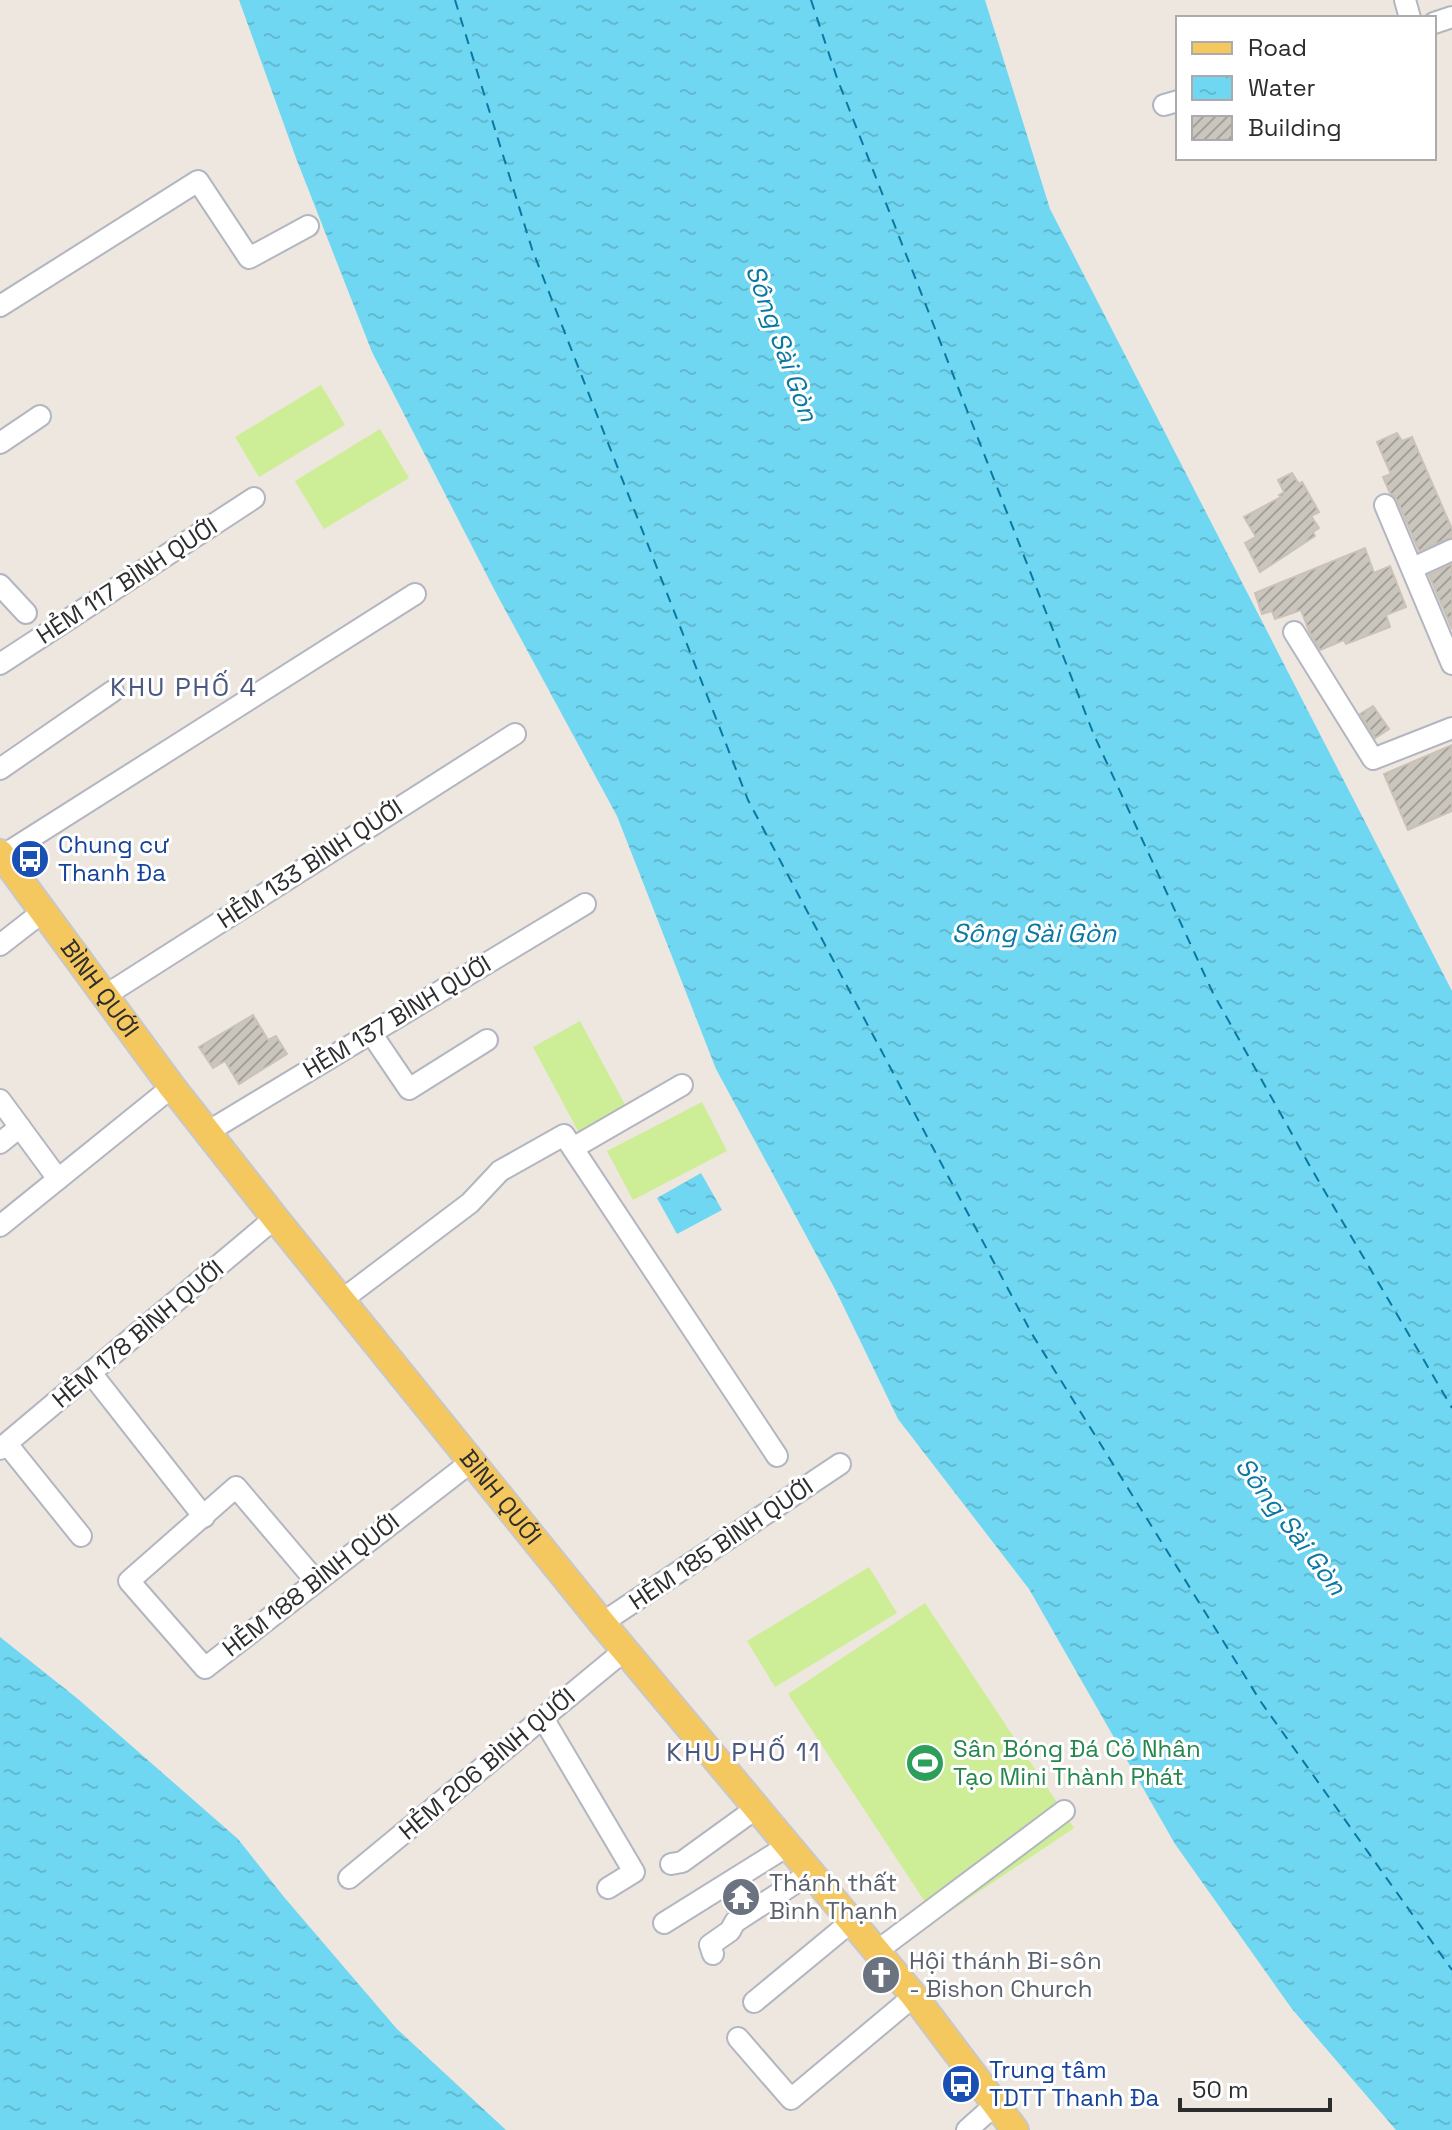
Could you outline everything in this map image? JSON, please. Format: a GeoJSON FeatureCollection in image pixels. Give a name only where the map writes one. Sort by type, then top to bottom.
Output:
{"type":"FeatureCollection","features":[{"type":"Feature","properties":{"kind":"main road","name":"BÌNH QUỚI"},"geometry":{"type":"LineString","coordinates":[[1,854],[172,1087],[275,1218],[602,1623],[914,1996],[1015,2130]]}},
{"type":"Feature","properties":{"kind":"street"},"geometry":{"type":"LineString","coordinates":[[0,306],[198,181],[249,258],[308,226]]}},
{"type":"Feature","properties":{"kind":"street"},"geometry":{"type":"LineString","coordinates":[[0,443],[40,416]]}},
{"type":"Feature","properties":{"kind":"street","name":"HẺM 117 BÌNH QUỚI"},"geometry":{"type":"LineString","coordinates":[[0,664],[254,498]]}},
{"type":"Feature","properties":{"kind":"street"},"geometry":{"type":"LineString","coordinates":[[1385,505],[1452,664]]}},
{"type":"Feature","properties":{"kind":"street"},"geometry":{"type":"LineString","coordinates":[[1413,568],[1452,550]]}},
{"type":"Feature","properties":{"kind":"street"},"geometry":{"type":"LineString","coordinates":[[0,585],[26,613]]}},
{"type":"Feature","properties":{"kind":"street"},"geometry":{"type":"LineString","coordinates":[[1,854],[415,594]]}},
{"type":"Feature","properties":{"kind":"street"},"geometry":{"type":"LineString","coordinates":[[1294,632],[1373,759],[1452,728]]}},
{"type":"Feature","properties":{"kind":"street"},"geometry":{"type":"LineString","coordinates":[[0,769],[113,691]]}},
{"type":"Feature","properties":{"kind":"street","name":"HẺM 133 BÌNH QUỚI"},"geometry":{"type":"LineString","coordinates":[[106,995],[515,734]]}},
{"type":"Feature","properties":{"kind":"street","name":"HẺM 137 BÌNH QUỚI"},"geometry":{"type":"LineString","coordinates":[[209,1131],[585,904]]}},
{"type":"Feature","properties":{"kind":"street"},"geometry":{"type":"LineString","coordinates":[[0,945],[45,910]]}},
{"type":"Feature","properties":{"kind":"street"},"geometry":{"type":"LineString","coordinates":[[371,1033],[409,1089],[487,1040]]}},
{"type":"Feature","properties":{"kind":"street"},"geometry":{"type":"LineString","coordinates":[[573,1148],[682,1085]]}},
{"type":"Feature","properties":{"kind":"street"},"geometry":{"type":"LineString","coordinates":[[0,1226],[172,1087]]}},
{"type":"Feature","properties":{"kind":"street"},"geometry":{"type":"LineString","coordinates":[[0,1100],[58,1179]]}},
{"type":"Feature","properties":{"kind":"street"},"geometry":{"type":"LineString","coordinates":[[0,1143],[20,1127]]}},
{"type":"Feature","properties":{"kind":"street"},"geometry":{"type":"LineString","coordinates":[[343,1299],[470,1203],[500,1171],[564,1135],[777,1456]]}},
{"type":"Feature","properties":{"kind":"street","name":"HẺM 178 BÌNH QUỚI"},"geometry":{"type":"LineString","coordinates":[[4,1447],[275,1218]]}},
{"type":"Feature","properties":{"kind":"street"},"geometry":{"type":"LineString","coordinates":[[91,1373],[204,1517],[236,1487],[315,1580]]}},
{"type":"Feature","properties":{"kind":"street"},"geometry":{"type":"LineString","coordinates":[[4,1447],[81,1536]]}},
{"type":"Feature","properties":{"kind":"street","name":"HẺM 188 BÌNH QUỚI"},"geometry":{"type":"LineString","coordinates":[[204,1517],[129,1581],[205,1668],[471,1462]]}},
{"type":"Feature","properties":{"kind":"street","name":"HẺM 185 BÌNH QUỚI"},"geometry":{"type":"LineString","coordinates":[[602,1623],[840,1464]]}},
{"type":"Feature","properties":{"kind":"street","name":"HẺM 206 BÌNH QUỚI"},"geometry":{"type":"LineString","coordinates":[[349,1878],[625,1650]]}},
{"type":"Feature","properties":{"kind":"street"},"geometry":{"type":"LineString","coordinates":[[543,1718],[634,1872],[608,1888]]}},
{"type":"Feature","properties":{"kind":"street"},"geometry":{"type":"LineString","coordinates":[[671,1864],[682,1862],[758,1807]]}},
{"type":"Feature","properties":{"kind":"street"},"geometry":{"type":"LineString","coordinates":[[877,1951],[1064,1811]]}},
{"type":"Feature","properties":{"kind":"street"},"geometry":{"type":"LineString","coordinates":[[664,1923],[789,1845]]}},
{"type":"Feature","properties":{"kind":"street"},"geometry":{"type":"LineString","coordinates":[[713,1954],[710,1945],[730,1931],[735,1922],[812,1872]]}},
{"type":"Feature","properties":{"kind":"street"},"geometry":{"type":"LineString","coordinates":[[754,2002],[852,1921]]}},
{"type":"Feature","properties":{"kind":"street"},"geometry":{"type":"LineString","coordinates":[[738,2038],[791,2099],[914,1996]]}},
{"type":"Feature","properties":{"kind":"street"},"geometry":{"type":"LineString","coordinates":[[967,2130],[995,2105]]}},
{"type":"Feature","properties":{"kind":"green space"},"geometry":{"type":"Polygon","coordinates":[[[321,385],[345,425],[259,477],[235,437],[321,385]]]}},
{"type":"Feature","properties":{"kind":"green space"},"geometry":{"type":"Polygon","coordinates":[[[380,429],[409,478],[324,529],[295,481],[380,429]]]}},
{"type":"Feature","properties":{"kind":"green space"},"geometry":{"type":"Polygon","coordinates":[[[580,1021],[630,1114],[583,1140],[533,1047],[580,1021]]]}},
{"type":"Feature","properties":{"kind":"green space"},"geometry":{"type":"Polygon","coordinates":[[[702,1102],[727,1151],[633,1200],[607,1151],[702,1102]]]}},
{"type":"Feature","properties":{"kind":"green space"},"geometry":{"type":"Polygon","coordinates":[[[869,1567],[897,1613],[775,1687],[747,1641],[869,1567]]]}},
{"type":"Feature","properties":{"kind":"green space"},"geometry":{"type":"Polygon","coordinates":[[[925,1603],[1074,1828],[937,1920],[788,1694],[925,1603]]]}},
{"type":"Feature","properties":{"kind":"water","name":"Sông Sài Gòn"},"geometry":{"type":"Polygon","coordinates":[[[239,0],[985,0],[1050,209],[1452,991],[1452,2130],[1396,2130],[1292,2009],[1175,1844],[1029,1589],[898,1419],[836,1291],[716,1069],[617,816],[495,591],[372,352],[296,158],[239,0]]]}},
{"type":"Feature","properties":{"kind":"water"},"geometry":{"type":"Polygon","coordinates":[[[701,1173],[722,1210],[677,1234],[657,1198],[701,1173]]]}},
{"type":"Feature","properties":{"kind":"water"},"geometry":{"type":"Polygon","coordinates":[[[0,1637],[78,1699],[238,1839],[397,2029],[506,2130],[0,2130],[0,1637]]]}},
{"type":"Feature","properties":{"kind":"building"},"geometry":{"type":"Polygon","coordinates":[[[1397,433],[1402,441],[1412,437],[1452,529],[1452,537],[1419,551],[1397,500],[1383,477],[1391,474],[1377,442],[1397,433]]]}},
{"type":"Feature","properties":{"kind":"building"},"geometry":{"type":"Polygon","coordinates":[[[1292,473],[1299,484],[1302,482],[1319,512],[1311,516],[1319,528],[1313,532],[1315,536],[1260,572],[1245,543],[1256,537],[1244,517],[1281,497],[1279,495],[1284,492],[1278,480],[1292,473]]]}},
{"type":"Feature","properties":{"kind":"building"},"geometry":{"type":"Polygon","coordinates":[[[1365,548],[1374,573],[1390,566],[1406,607],[1386,615],[1390,627],[1346,644],[1344,640],[1320,650],[1301,610],[1275,619],[1272,611],[1262,614],[1255,593],[1365,548]]]}},
{"type":"Feature","properties":{"kind":"building"},"geometry":{"type":"Polygon","coordinates":[[[1452,564],[1452,629],[1429,575],[1452,564]]]}},
{"type":"Feature","properties":{"kind":"building"},"geometry":{"type":"Polygon","coordinates":[[[1373,706],[1389,729],[1375,738],[1360,714],[1373,706]]]}},
{"type":"Feature","properties":{"kind":"building"},"geometry":{"type":"Polygon","coordinates":[[[1452,745],[1452,811],[1408,830],[1384,774],[1452,745]]]}},
{"type":"Feature","properties":{"kind":"building"},"geometry":{"type":"Polygon","coordinates":[[[253,1015],[268,1040],[276,1036],[287,1054],[239,1084],[225,1061],[213,1068],[199,1047],[253,1015]]]}},
{"type":"Feature","properties":{"kind":"building"},"geometry":{"type":"Polygon","coordinates":[[[749,1885],[755,1893],[727,1911],[723,1902],[749,1885]]]}},
{"type":"Feature","properties":{"kind":"ferry route"},"geometry":{"type":"LineString","coordinates":[[455,0],[532,249],[748,800],[1032,1334],[1261,1702],[1452,1970]]}},
{"type":"Feature","properties":{"kind":"ferry route"},"geometry":{"type":"LineString","coordinates":[[811,0],[837,78],[1094,735],[1213,993],[1311,1168],[1452,1408]]}},
{"type":"Feature","properties":{"kind":"place","name":"Chung cư Thanh Đa"},"geometry":{"type":"Point","coordinates":[30,859]}},
{"type":"Feature","properties":{"kind":"place","name":"Sân Bóng Đá Cỏ Nhân Tạo Mini Thành Phát"},"geometry":{"type":"Point","coordinates":[925,1763]}},
{"type":"Feature","properties":{"kind":"place","name":"Thánh thất Bình Thạnh"},"geometry":{"type":"Point","coordinates":[741,1897]}},
{"type":"Feature","properties":{"kind":"place","name":"Hội thánh Bi-sôn - Bishon Church"},"geometry":{"type":"Point","coordinates":[881,1975]}},
{"type":"Feature","properties":{"kind":"place","name":"Trung tâm TDTT Thanh Đa"},"geometry":{"type":"Point","coordinates":[961,2084]}},
{"type":"Feature","properties":{"kind":"district","name":"KHU PHỐ 4"},"geometry":{"type":"Point","coordinates":[184,687]}},
{"type":"Feature","properties":{"kind":"district","name":"KHU PHỐ 11"},"geometry":{"type":"Point","coordinates":[744,1752]}}]}
